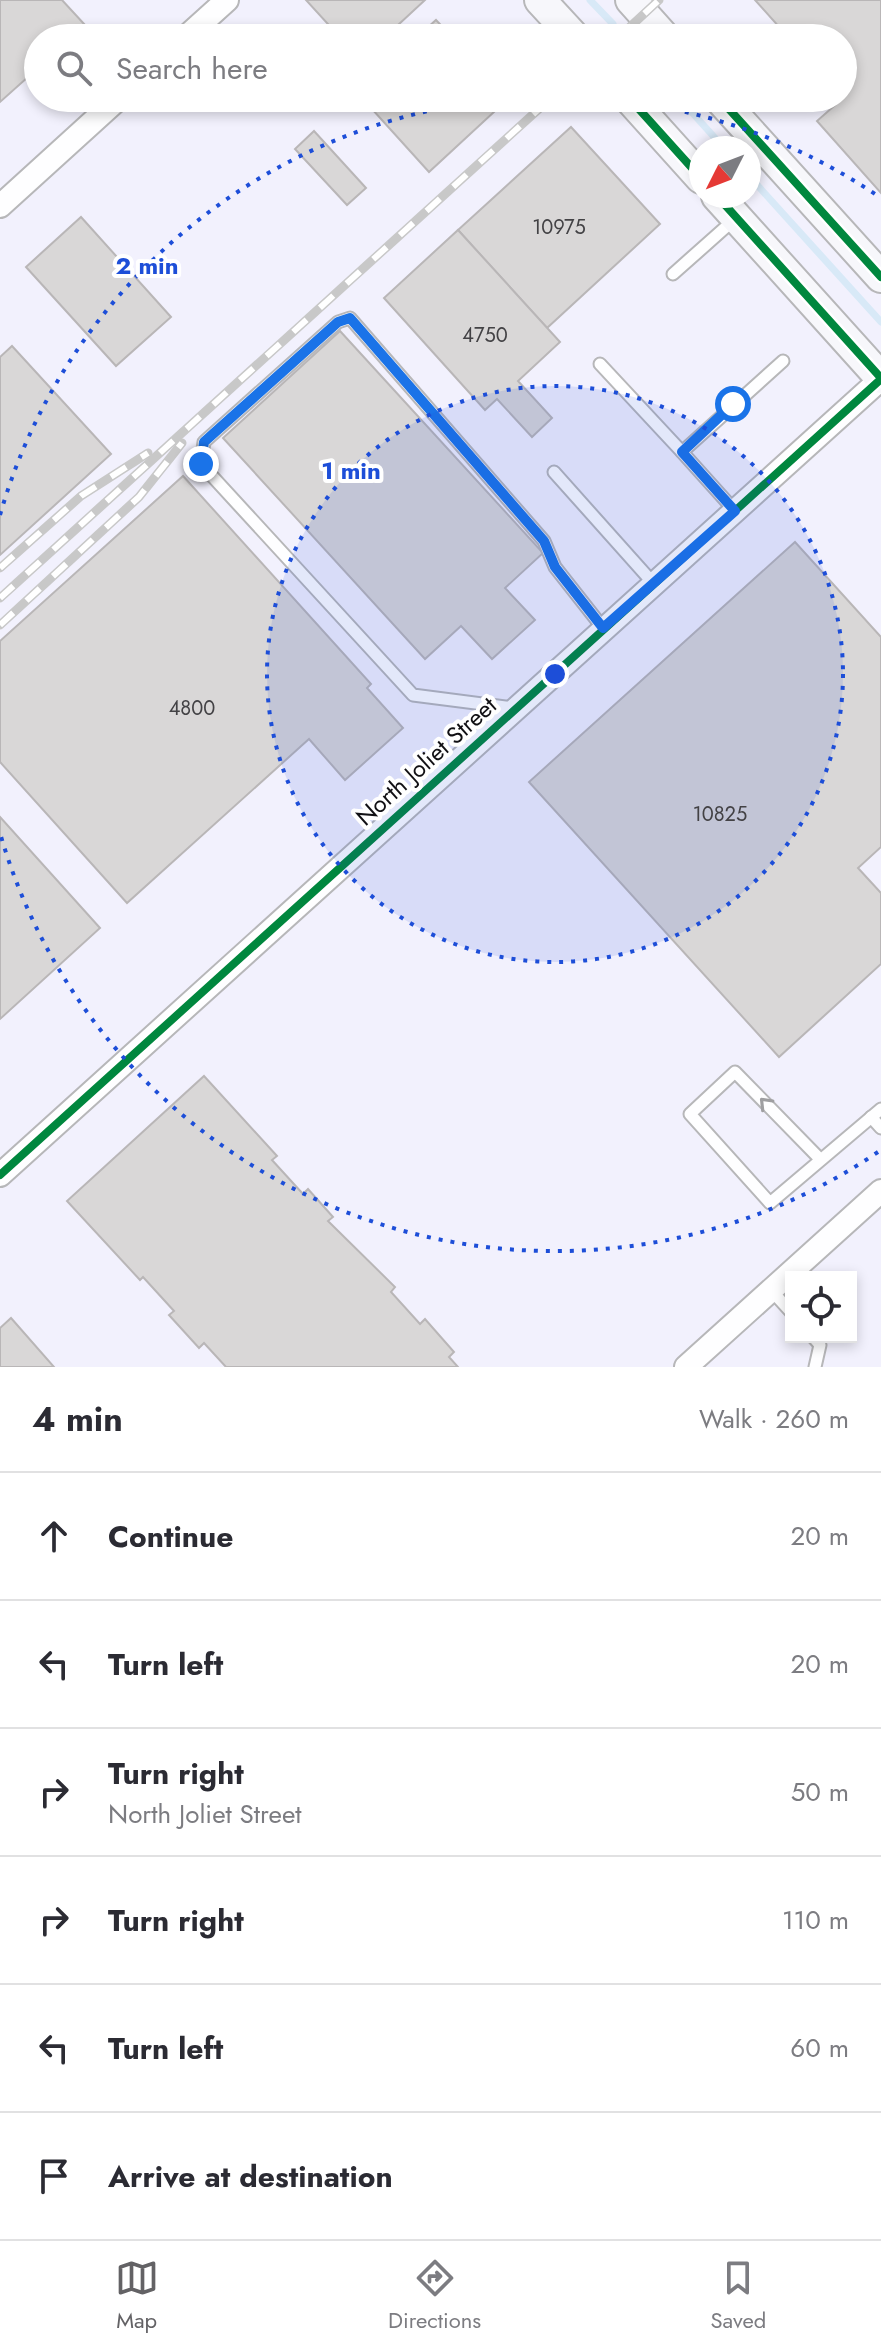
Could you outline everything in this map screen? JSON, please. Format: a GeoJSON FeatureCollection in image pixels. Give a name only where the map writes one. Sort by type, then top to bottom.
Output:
{"type":"FeatureCollection","features":[{"type":"Feature","properties":{"kind":"main road"},"geometry":{"type":"LineString","coordinates":[[540,0],[562,24]]}},
{"type":"Feature","properties":{"kind":"main road"},"geometry":{"type":"LineString","coordinates":[[631,0],[652,24]]}},
{"type":"Feature","properties":{"kind":"main road"},"geometry":{"type":"LineString","coordinates":[[642,112],[689,165]]}},
{"type":"Feature","properties":{"kind":"main road"},"geometry":{"type":"LineString","coordinates":[[732,112],[881,277]]}},
{"type":"Feature","properties":{"kind":"main road"},"geometry":{"type":"LineString","coordinates":[[728,208],[881,378]]}},
{"type":"Feature","properties":{"kind":"street"},"geometry":{"type":"LineString","coordinates":[[200,24],[227,0]]}},
{"type":"Feature","properties":{"kind":"street"},"geometry":{"type":"LineString","coordinates":[[0,206],[104,112]]}},
{"type":"Feature","properties":{"kind":"street","name":"North Joliet Street"},"geometry":{"type":"LineString","coordinates":[[0,1175],[881,378]]}},
{"type":"Feature","properties":{"kind":"street"},"geometry":{"type":"LineString","coordinates":[[686,1367],[881,1191]]}},
{"type":"Feature","properties":{"kind":"lane"},"geometry":{"type":"LineString","coordinates":[[673,274],[726,208]]}},
{"type":"Feature","properties":{"kind":"lane"},"geometry":{"type":"LineString","coordinates":[[514,708],[413,695],[201,464],[204,442],[338,322],[350,318],[544,541],[555,567],[603,628]]}},
{"type":"Feature","properties":{"kind":"lane"},"geometry":{"type":"LineString","coordinates":[[682,452],[783,361]]}},
{"type":"Feature","properties":{"kind":"lane"},"geometry":{"type":"LineString","coordinates":[[600,364],[735,511]]}},
{"type":"Feature","properties":{"kind":"lane"},"geometry":{"type":"LineString","coordinates":[[554,472],[654,584]]}},
{"type":"Feature","properties":{"kind":"lane"},"geometry":{"type":"LineString","coordinates":[[820,1159],[735,1072],[690,1114],[770,1203],[876,1113],[881,1128]]}},
{"type":"Feature","properties":{"kind":"lane"},"geometry":{"type":"LineString","coordinates":[[771,1290],[785,1305]]}},
{"type":"Feature","properties":{"kind":"lane"},"geometry":{"type":"LineString","coordinates":[[815,1367],[818,1343]]}},
{"type":"Feature","properties":{"kind":"shaded area"},"geometry":{"type":"Polygon","coordinates":[[[0,0],[881,0],[881,1367],[0,1367],[0,0]]]}},
{"type":"Feature","properties":{"kind":"building"},"geometry":{"type":"Polygon","coordinates":[[[0,0],[62,0],[84,24],[24,24],[24,81],[0,102],[0,0]]]}},
{"type":"Feature","properties":{"kind":"building"},"geometry":{"type":"Polygon","coordinates":[[[306,0],[425,0],[399,24],[328,24],[306,0]]]}},
{"type":"Feature","properties":{"kind":"building"},"geometry":{"type":"Polygon","coordinates":[[[755,0],[881,0],[881,193],[817,121],[827,112],[857,112],[857,24],[776,24],[755,0]]]}},
{"type":"Feature","properties":{"kind":"building"},"geometry":{"type":"Polygon","coordinates":[[[375,112],[494,112],[429,172],[375,112]]]}},
{"type":"Feature","properties":{"kind":"building"},"geometry":{"type":"Polygon","coordinates":[[[571,127],[660,224],[547,328],[458,230],[571,127]]]}},
{"type":"Feature","properties":{"kind":"building"},"geometry":{"type":"Polygon","coordinates":[[[314,131],[366,188],[347,205],[295,149],[314,131]]]}},
{"type":"Feature","properties":{"kind":"building"},"geometry":{"type":"Polygon","coordinates":[[[81,217],[171,317],[116,366],[26,267],[81,217]]]}},
{"type":"Feature","properties":{"kind":"building"},"geometry":{"type":"Polygon","coordinates":[[[458,230],[560,342],[518,381],[552,418],[532,437],[497,399],[485,410],[384,298],[458,230]]]}},
{"type":"Feature","properties":{"kind":"building"},"geometry":{"type":"Polygon","coordinates":[[[340,331],[543,553],[505,588],[535,620],[492,659],[461,626],[425,659],[223,438],[340,331]]]}},
{"type":"Feature","properties":{"kind":"building"},"geometry":{"type":"Polygon","coordinates":[[[12,346],[111,454],[0,555],[0,357],[12,346]]]}},
{"type":"Feature","properties":{"kind":"building"},"geometry":{"type":"Polygon","coordinates":[[[183,476],[371,684],[367,688],[403,728],[345,780],[309,739],[127,903],[0,762],[0,641],[183,476]]]}},
{"type":"Feature","properties":{"kind":"building"},"geometry":{"type":"Polygon","coordinates":[[[795,542],[881,637],[881,847],[858,868],[881,893],[881,964],[779,1057],[529,782],[795,542]]]}},
{"type":"Feature","properties":{"kind":"building"},"geometry":{"type":"Polygon","coordinates":[[[0,817],[100,928],[0,1019],[0,817]]]}},
{"type":"Feature","properties":{"kind":"building"},"geometry":{"type":"Polygon","coordinates":[[[204,1076],[277,1156],[272,1160],[303,1194],[308,1189],[333,1217],[328,1221],[395,1287],[391,1292],[420,1324],[425,1319],[454,1352],[449,1357],[458,1367],[226,1367],[204,1343],[199,1348],[169,1315],[174,1311],[143,1277],[140,1280],[67,1201],[204,1076]]]}},
{"type":"Feature","properties":{"kind":"building"},"geometry":{"type":"Polygon","coordinates":[[[11,1318],[54,1367],[0,1367],[0,1328],[11,1318]]]}},
{"type":"Feature","properties":{"kind":"waterway"},"geometry":{"type":"LineString","coordinates":[[590,0],[613,24]]}},
{"type":"Feature","properties":{"kind":"waterway"},"geometry":{"type":"LineString","coordinates":[[692,112],[713,136]]}},
{"type":"Feature","properties":{"kind":"waterway"},"geometry":{"type":"LineString","coordinates":[[761,189],[881,322]]}},
{"type":"Feature","properties":{"kind":"railway"},"geometry":{"type":"LineString","coordinates":[[633,24],[659,0]]}},
{"type":"Feature","properties":{"kind":"railway"},"geometry":{"type":"LineString","coordinates":[[0,598],[536,112]]}},
{"type":"Feature","properties":{"kind":"railway"},"geometry":{"type":"LineString","coordinates":[[0,625],[139,497],[182,443]]}},
{"type":"Feature","properties":{"kind":"railway"},"geometry":{"type":"LineString","coordinates":[[0,568],[81,496],[148,453]]}},
{"type":"Feature","properties":{"kind":"cycle path"},"geometry":{"type":"LineString","coordinates":[[642,112],[689,165]]}},
{"type":"Feature","properties":{"kind":"cycle path"},"geometry":{"type":"LineString","coordinates":[[732,112],[881,277]]}},
{"type":"Feature","properties":{"kind":"cycle path"},"geometry":{"type":"LineString","coordinates":[[728,208],[881,378]]}},
{"type":"Feature","properties":{"kind":"cycle path"},"geometry":{"type":"LineString","coordinates":[[0,1175],[881,379]]}},
{"type":"Feature","properties":{"kind":"route"},"geometry":{"type":"LineString","coordinates":[[201,464],[204,442],[338,322],[350,318],[544,541],[555,567],[603,628],[735,511],[682,452],[733,404]]}}]}
